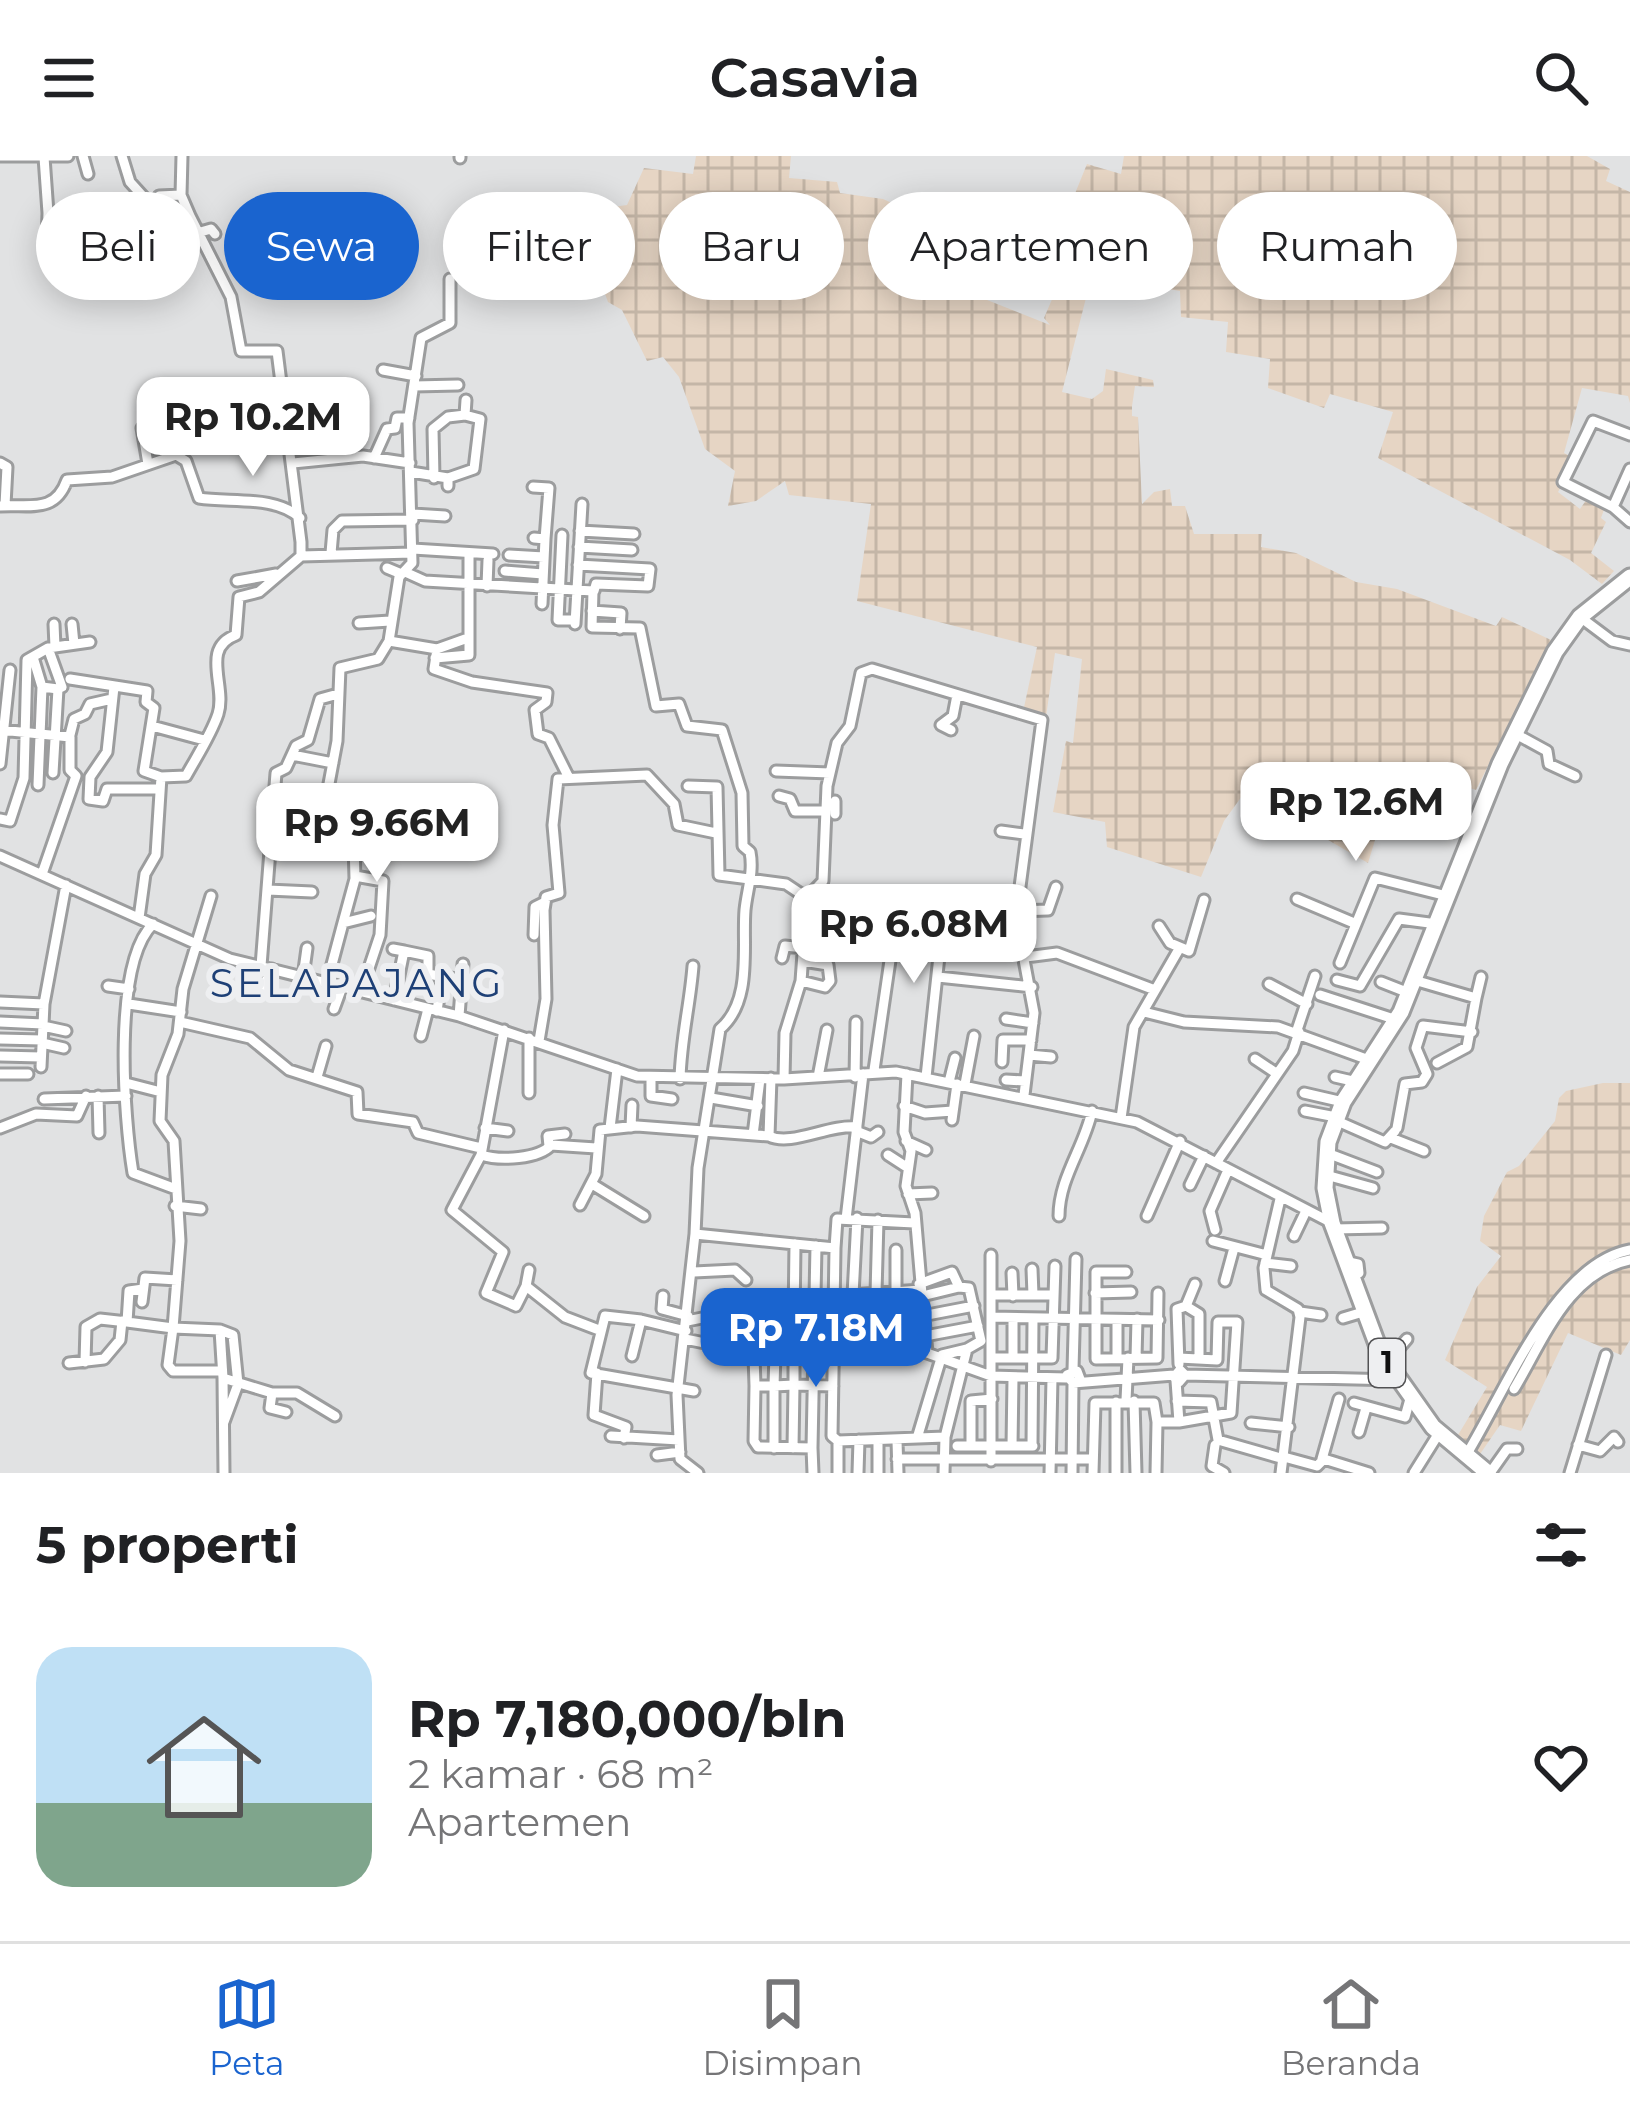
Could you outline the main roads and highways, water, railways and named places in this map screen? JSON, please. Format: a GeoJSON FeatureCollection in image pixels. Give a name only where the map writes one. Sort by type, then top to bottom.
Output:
{"type":"FeatureCollection","features":[{"type":"Feature","properties":{"kind":"highway","name":"1"},"geometry":{"type":"LineString","coordinates":[[1489,1473],[1438,1433],[1387,1363],[1332,1226],[1324,1175],[1327,1153],[1338,1113],[1399,1016],[1514,734],[1555,652],[1580,617],[1630,577]]}},
{"type":"Feature","properties":{"kind":"district","name":"SELAPAJANG"},"geometry":{"type":"Point","coordinates":[357,983]}}]}
